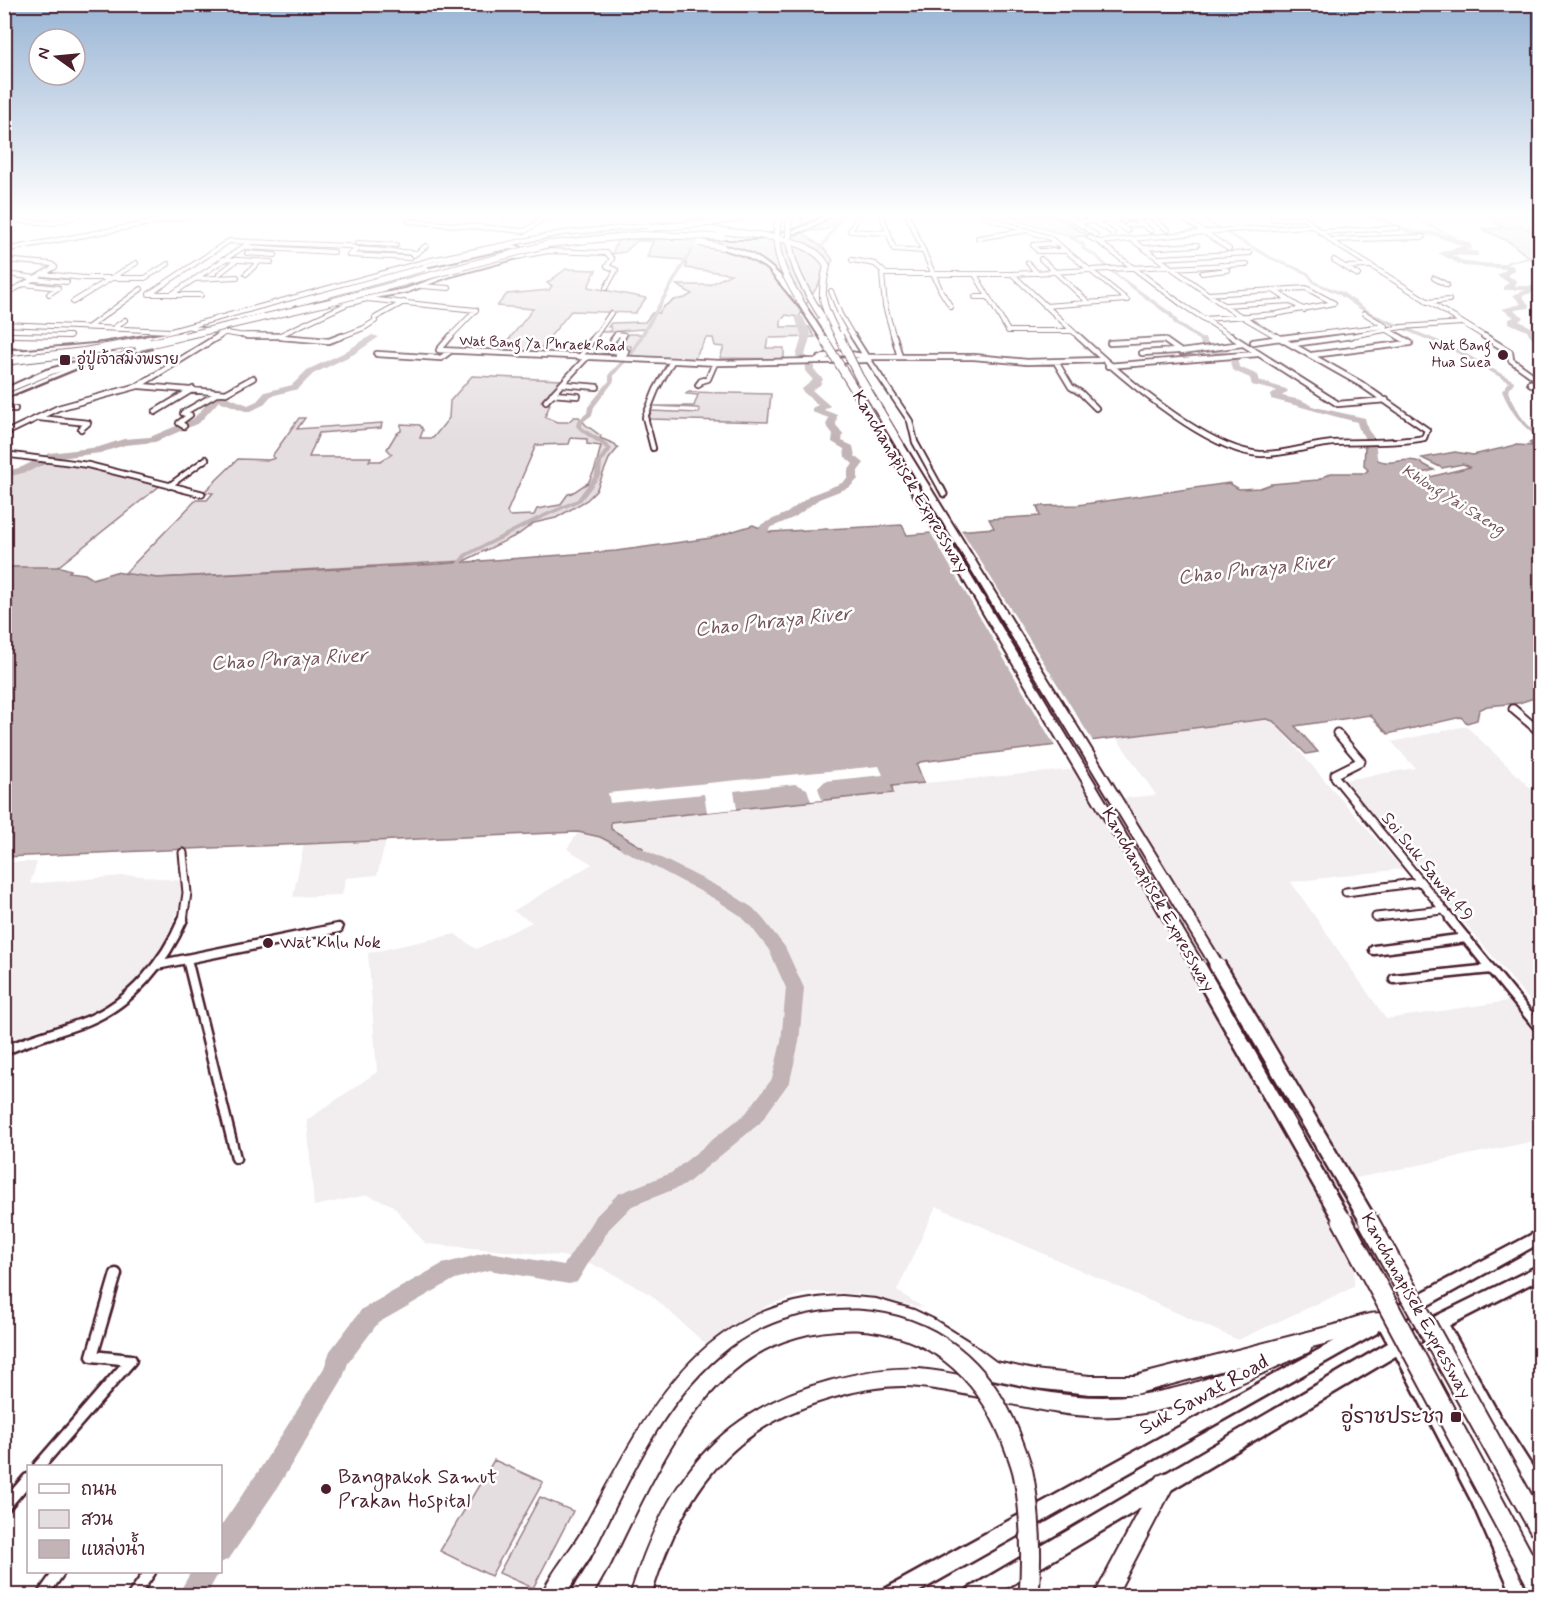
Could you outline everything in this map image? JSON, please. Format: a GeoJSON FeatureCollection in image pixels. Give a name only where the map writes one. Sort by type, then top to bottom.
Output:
{"type":"FeatureCollection","features":[{"type":"Feature","properties":{"kind":"highway"},"geometry":{"type":"LineString","coordinates":[[294,303],[335,291]]}},
{"type":"Feature","properties":{"kind":"highway"},"geometry":{"type":"LineString","coordinates":[[4,362],[84,352],[346,291]]}},
{"type":"Feature","properties":{"kind":"highway"},"geometry":{"type":"LineString","coordinates":[[4,392],[49,372],[139,346],[264,316],[356,291]]}},
{"type":"Feature","properties":{"kind":"highway"},"geometry":{"type":"LineString","coordinates":[[210,332],[361,297],[405,291]]}},
{"type":"Feature","properties":{"kind":"highway"},"geometry":{"type":"LineString","coordinates":[[789,291],[805,309]]}},
{"type":"Feature","properties":{"kind":"highway","name":"Kanchanapisek Expressway"},"geometry":{"type":"LineString","coordinates":[[794,291],[889,446],[1198,967],[1338,1213],[1540,1589]]}},
{"type":"Feature","properties":{"kind":"highway","name":"Kanchanapisek Expressway"},"geometry":{"type":"LineString","coordinates":[[807,291],[1217,965],[1363,1211],[1540,1530]]}},
{"type":"Feature","properties":{"kind":"highway"},"geometry":{"type":"LineString","coordinates":[[821,291],[823,305],[861,381]]}},
{"type":"Feature","properties":{"kind":"highway"},"geometry":{"type":"LineString","coordinates":[[4,353],[81,348],[173,333]]}},
{"type":"Feature","properties":{"kind":"highway"},"geometry":{"type":"LineString","coordinates":[[4,362],[139,346]]}},
{"type":"Feature","properties":{"kind":"highway"},"geometry":{"type":"LineString","coordinates":[[551,1596],[588,1542],[644,1437],[681,1387],[710,1354],[738,1334],[771,1316],[815,1305],[842,1304],[876,1307],[908,1316],[927,1325],[962,1347],[992,1370],[1034,1380],[1090,1385],[1135,1385],[1384,1321]]}},
{"type":"Feature","properties":{"kind":"highway"},"geometry":{"type":"LineString","coordinates":[[579,1596],[600,1566],[666,1439],[702,1388],[737,1356],[777,1332],[814,1322],[861,1319],[896,1325],[934,1341],[966,1364],[995,1403],[1010,1434],[1025,1480],[1031,1537],[1029,1596]]}},
{"type":"Feature","properties":{"kind":"highway"},"geometry":{"type":"LineString","coordinates":[[640,1596],[650,1559],[680,1499],[708,1461],[735,1434],[789,1402],[822,1389],[870,1380],[917,1378],[1023,1399],[1068,1405],[1115,1407],[1171,1401],[1230,1381],[1334,1333]]}},
{"type":"Feature","properties":{"kind":"highway"},"geometry":{"type":"LineString","coordinates":[[1104,1596],[1165,1483]]}},
{"type":"Feature","properties":{"kind":"main road","name":"Suk Sawat Road"},"geometry":{"type":"LineString","coordinates":[[892,1596],[1540,1236]]}},
{"type":"Feature","properties":{"kind":"main road"},"geometry":{"type":"LineString","coordinates":[[975,1596],[1398,1346],[1440,1322],[1540,1272]]}},
{"type":"Feature","properties":{"kind":"main road"},"geometry":{"type":"LineString","coordinates":[[1384,1321],[1477,1497],[1521,1596]]}},
{"type":"Feature","properties":{"kind":"main road"},"geometry":{"type":"LineString","coordinates":[[1440,1322],[1494,1420],[1540,1492]]}},
{"type":"Feature","properties":{"kind":"street"},"geometry":{"type":"LineString","coordinates":[[49,294],[54,291]]}},
{"type":"Feature","properties":{"kind":"street"},"geometry":{"type":"LineString","coordinates":[[73,302],[92,291]]}},
{"type":"Feature","properties":{"kind":"street"},"geometry":{"type":"LineString","coordinates":[[90,326],[139,291]]}},
{"type":"Feature","properties":{"kind":"street"},"geometry":{"type":"LineString","coordinates":[[154,291],[149,294],[201,295]]}},
{"type":"Feature","properties":{"kind":"street"},"geometry":{"type":"LineString","coordinates":[[171,295],[177,291]]}},
{"type":"Feature","properties":{"kind":"street"},"geometry":{"type":"LineString","coordinates":[[190,327],[319,291]]}},
{"type":"Feature","properties":{"kind":"street"},"geometry":{"type":"LineString","coordinates":[[831,291],[840,314],[910,421],[915,442],[944,494]]}},
{"type":"Feature","properties":{"kind":"street"},"geometry":{"type":"LineString","coordinates":[[882,291],[900,357]]}},
{"type":"Feature","properties":{"kind":"street"},"geometry":{"type":"LineString","coordinates":[[942,291],[951,307]]}},
{"type":"Feature","properties":{"kind":"street"},"geometry":{"type":"LineString","coordinates":[[984,291],[1009,331],[1071,331]]}},
{"type":"Feature","properties":{"kind":"street"},"geometry":{"type":"LineString","coordinates":[[1029,291],[1108,366],[1145,395],[1232,450],[1262,454],[1332,443],[1415,441],[1424,438],[1427,430],[1408,414],[1312,355],[1242,317],[1203,291]]}},
{"type":"Feature","properties":{"kind":"street"},"geometry":{"type":"LineString","coordinates":[[1075,291],[1088,302]]}},
{"type":"Feature","properties":{"kind":"street"},"geometry":{"type":"LineString","coordinates":[[1045,306],[1127,300],[1116,291]]}},
{"type":"Feature","properties":{"kind":"street"},"geometry":{"type":"LineString","coordinates":[[1164,291],[1257,354],[1338,404],[1386,400]]}},
{"type":"Feature","properties":{"kind":"street"},"geometry":{"type":"LineString","coordinates":[[1208,294],[1261,291]]}},
{"type":"Feature","properties":{"kind":"street"},"geometry":{"type":"LineString","coordinates":[[1273,291],[1304,309]]}},
{"type":"Feature","properties":{"kind":"street"},"geometry":{"type":"LineString","coordinates":[[1204,319],[1242,317],[1334,303],[1313,291]]}},
{"type":"Feature","properties":{"kind":"street"},"geometry":{"type":"LineString","coordinates":[[1409,291],[1510,352],[1511,360],[1540,381]]}},
{"type":"Feature","properties":{"kind":"street"},"geometry":{"type":"LineString","coordinates":[[975,297],[988,297]]}},
{"type":"Feature","properties":{"kind":"street","name":"Wat Bang Ya Phraek Road"},"geometry":{"type":"LineString","coordinates":[[4,324],[116,327],[173,333],[190,327],[210,332],[277,336],[357,300],[367,298],[476,310],[439,350],[449,352],[715,363],[819,360],[838,362],[867,357],[988,357],[1028,362],[1101,360]]}},
{"type":"Feature","properties":{"kind":"street"},"geometry":{"type":"LineString","coordinates":[[1427,302],[1449,300]]}},
{"type":"Feature","properties":{"kind":"street"},"geometry":{"type":"LineString","coordinates":[[1225,305],[1290,301]]}},
{"type":"Feature","properties":{"kind":"street"},"geometry":{"type":"LineString","coordinates":[[277,336],[329,341],[364,328],[404,302]]}},
{"type":"Feature","properties":{"kind":"street"},"geometry":{"type":"LineString","coordinates":[[580,357],[612,312]]}},
{"type":"Feature","properties":{"kind":"street"},"geometry":{"type":"LineString","coordinates":[[1253,342],[1385,326],[1364,313]]}},
{"type":"Feature","properties":{"kind":"street"},"geometry":{"type":"LineString","coordinates":[[116,327],[125,320]]}},
{"type":"Feature","properties":{"kind":"street"},"geometry":{"type":"LineString","coordinates":[[1293,344],[1389,331],[1402,327],[1462,323]]}},
{"type":"Feature","properties":{"kind":"street"},"geometry":{"type":"LineString","coordinates":[[40,335],[52,326]]}},
{"type":"Feature","properties":{"kind":"street"},"geometry":{"type":"LineString","coordinates":[[1312,355],[1410,343],[1389,331]]}},
{"type":"Feature","properties":{"kind":"street"},"geometry":{"type":"LineString","coordinates":[[4,397],[75,367],[210,332]]}},
{"type":"Feature","properties":{"kind":"street"},"geometry":{"type":"LineString","coordinates":[[4,353],[75,347],[173,333]]}},
{"type":"Feature","properties":{"kind":"street"},"geometry":{"type":"LineString","coordinates":[[4,434],[58,408],[138,386],[224,333]]}},
{"type":"Feature","properties":{"kind":"street"},"geometry":{"type":"LineString","coordinates":[[1150,333],[1159,340]]}},
{"type":"Feature","properties":{"kind":"street"},"geometry":{"type":"LineString","coordinates":[[150,335],[180,334],[180,338],[171,342]]}},
{"type":"Feature","properties":{"kind":"street"},"geometry":{"type":"LineString","coordinates":[[613,340],[617,334],[624,335],[615,350]]}},
{"type":"Feature","properties":{"kind":"street"},"geometry":{"type":"LineString","coordinates":[[12,335],[70,336]]}},
{"type":"Feature","properties":{"kind":"street"},"geometry":{"type":"LineString","coordinates":[[1110,343],[1166,340],[1177,351]]}},
{"type":"Feature","properties":{"kind":"street"},"geometry":{"type":"LineString","coordinates":[[1142,353],[1210,349],[1242,344]]}},
{"type":"Feature","properties":{"kind":"street"},"geometry":{"type":"LineString","coordinates":[[598,351],[626,351],[624,355],[606,358]]}},
{"type":"Feature","properties":{"kind":"street"},"geometry":{"type":"LineString","coordinates":[[376,354],[443,358],[449,352]]}},
{"type":"Feature","properties":{"kind":"street"},"geometry":{"type":"LineString","coordinates":[[1108,366],[1257,354]]}},
{"type":"Feature","properties":{"kind":"street"},"geometry":{"type":"LineString","coordinates":[[546,401],[587,357]]}},
{"type":"Feature","properties":{"kind":"street"},"geometry":{"type":"LineString","coordinates":[[653,448],[645,417],[656,390],[672,361]]}},
{"type":"Feature","properties":{"kind":"street"},"geometry":{"type":"LineString","coordinates":[[1056,362],[1071,387],[1081,393],[1095,408]]}},
{"type":"Feature","properties":{"kind":"street"},"geometry":{"type":"LineString","coordinates":[[699,386],[701,381],[708,379],[715,363]]}},
{"type":"Feature","properties":{"kind":"street"},"geometry":{"type":"LineString","coordinates":[[138,386],[228,392],[253,378]]}},
{"type":"Feature","properties":{"kind":"street"},"geometry":{"type":"LineString","coordinates":[[1540,381],[1530,383],[1540,389]]}},
{"type":"Feature","properties":{"kind":"street"},"geometry":{"type":"LineString","coordinates":[[562,384],[597,387]]}},
{"type":"Feature","properties":{"kind":"street"},"geometry":{"type":"LineString","coordinates":[[155,412],[193,389]]}},
{"type":"Feature","properties":{"kind":"street"},"geometry":{"type":"LineString","coordinates":[[182,425],[180,422],[190,415],[184,412],[219,392]]}},
{"type":"Feature","properties":{"kind":"street"},"geometry":{"type":"LineString","coordinates":[[552,394],[578,396]]}},
{"type":"Feature","properties":{"kind":"street"},"geometry":{"type":"LineString","coordinates":[[4,408],[15,409]]}},
{"type":"Feature","properties":{"kind":"street"},"geometry":{"type":"LineString","coordinates":[[37,418],[88,423],[81,429]]}},
{"type":"Feature","properties":{"kind":"street"},"geometry":{"type":"LineString","coordinates":[[4,454],[103,468],[202,494]]}},
{"type":"Feature","properties":{"kind":"street"},"geometry":{"type":"LineString","coordinates":[[169,486],[206,459]]}},
{"type":"Feature","properties":{"kind":"street"},"geometry":{"type":"LineString","coordinates":[[1513,709],[1540,732]]}},
{"type":"Feature","properties":{"kind":"street","name":"Soi Suk Sawat 49"},"geometry":{"type":"LineString","coordinates":[[1337,733],[1361,761],[1335,774],[1335,777],[1540,1029]]}},
{"type":"Feature","properties":{"kind":"street"},"geometry":{"type":"LineString","coordinates":[[4,1051],[100,1016],[115,1006],[163,960],[184,916],[187,884],[183,853]]}},
{"type":"Feature","properties":{"kind":"street"},"geometry":{"type":"LineString","coordinates":[[1346,892],[1421,882]]}},
{"type":"Feature","properties":{"kind":"street"},"geometry":{"type":"LineString","coordinates":[[1376,916],[1443,910]]}},
{"type":"Feature","properties":{"kind":"street"},"geometry":{"type":"LineString","coordinates":[[157,965],[338,928]]}},
{"type":"Feature","properties":{"kind":"street"},"geometry":{"type":"LineString","coordinates":[[1374,950],[1466,938]]}},
{"type":"Feature","properties":{"kind":"street"},"geometry":{"type":"LineString","coordinates":[[187,959],[236,1158]]}},
{"type":"Feature","properties":{"kind":"street"},"geometry":{"type":"LineString","coordinates":[[1394,980],[1491,969]]}},
{"type":"Feature","properties":{"kind":"street"},"geometry":{"type":"LineString","coordinates":[[41,1465],[131,1360],[92,1356],[116,1274]]}},
{"type":"Feature","properties":{"kind":"street"},"geometry":{"type":"LineString","coordinates":[[4,1507],[27,1480]]}},
{"type":"Feature","properties":{"kind":"street"},"geometry":{"type":"LineString","coordinates":[[42,1596],[58,1573]]}},
{"type":"Feature","properties":{"kind":"street"},"geometry":{"type":"LineString","coordinates":[[133,1596],[149,1573]]}},
{"type":"Feature","properties":{"kind":"shaded area"},"geometry":{"type":"Polygon","coordinates":[[[1266,719],[1273,721],[1402,869],[1291,882],[1386,1019],[1509,1001],[1540,1040],[1540,1140],[1356,1178],[1354,1287],[1238,1340],[936,1206],[897,1291],[924,1308],[860,1294],[809,1292],[766,1306],[709,1347],[651,1295],[602,1268],[562,1256],[426,1244],[392,1205],[367,1195],[314,1206],[307,1120],[377,1072],[368,953],[455,934],[476,949],[532,922],[513,911],[592,864],[567,849],[578,832],[600,837],[643,859],[643,848],[611,829],[611,822],[893,793],[891,786],[1090,768],[1112,799],[1156,795],[1116,737],[1266,719]]]}},
{"type":"Feature","properties":{"kind":"shaded area"},"geometry":{"type":"Polygon","coordinates":[[[1466,726],[1540,797],[1540,1013],[1345,780],[1415,768],[1392,742],[1466,726]]]}},
{"type":"Feature","properties":{"kind":"shaded area"},"geometry":{"type":"Polygon","coordinates":[[[386,841],[377,875],[346,878],[342,895],[293,897],[304,844],[386,841]]]}},
{"type":"Feature","properties":{"kind":"shaded area"},"geometry":{"type":"Polygon","coordinates":[[[4,862],[37,862],[30,884],[133,875],[182,881],[181,901],[169,934],[158,954],[164,955],[101,1012],[39,1029],[5,1044],[4,862]]]}},
{"type":"Feature","properties":{"kind":"green space"},"geometry":{"type":"Polygon","coordinates":[[[542,291],[607,291],[646,298],[635,313],[571,311],[535,355],[494,353],[507,342],[533,309],[497,306],[507,294],[542,291]]]}},
{"type":"Feature","properties":{"kind":"green space"},"geometry":{"type":"Polygon","coordinates":[[[686,291],[815,291],[799,317],[786,315],[781,321],[781,327],[809,327],[815,337],[768,338],[766,348],[784,348],[784,359],[720,358],[724,347],[715,346],[713,338],[706,338],[693,361],[630,358],[631,346],[622,346],[628,334],[643,334],[645,329],[599,332],[611,331],[611,327],[608,327],[611,323],[645,322],[652,313],[659,313],[663,307],[674,300],[692,294],[686,291]]]}},
{"type":"Feature","properties":{"kind":"green space"},"geometry":{"type":"Polygon","coordinates":[[[472,376],[561,380],[541,401],[550,404],[545,417],[557,422],[568,422],[574,417],[579,417],[601,436],[600,438],[615,444],[618,448],[609,459],[596,491],[587,500],[556,518],[534,523],[519,534],[464,561],[157,578],[124,574],[196,500],[207,500],[213,493],[204,492],[238,459],[269,460],[275,458],[272,456],[299,418],[305,418],[297,429],[382,423],[381,428],[319,433],[309,457],[371,457],[369,461],[381,461],[392,454],[387,449],[396,434],[401,431],[401,424],[420,425],[423,430],[420,438],[433,438],[449,418],[450,401],[472,376]],[[571,438],[569,444],[536,445],[507,512],[509,516],[534,515],[537,509],[560,505],[568,494],[588,483],[595,469],[601,446],[587,444],[587,439],[571,438]]]}},
{"type":"Feature","properties":{"kind":"green space"},"geometry":{"type":"Polygon","coordinates":[[[688,392],[771,394],[768,422],[649,419],[651,411],[699,413],[700,409],[697,408],[654,406],[694,406],[698,395],[686,394],[688,392]]]}},
{"type":"Feature","properties":{"kind":"green space"},"geometry":{"type":"Polygon","coordinates":[[[49,462],[88,468],[161,485],[55,569],[5,567],[5,476],[49,462]]]}},
{"type":"Feature","properties":{"kind":"green space"},"geometry":{"type":"Polygon","coordinates":[[[494,1460],[543,1482],[491,1576],[440,1551],[494,1460]]]}},
{"type":"Feature","properties":{"kind":"green space"},"geometry":{"type":"Polygon","coordinates":[[[540,1497],[573,1511],[533,1588],[499,1573],[540,1497]]]}},
{"type":"Feature","properties":{"kind":"water","name":"Chao Phraya River"},"geometry":{"type":"Polygon","coordinates":[[[1540,439],[1540,696],[1519,703],[1487,706],[1479,710],[1477,720],[1467,723],[1461,717],[1388,734],[1370,715],[1295,726],[1318,752],[1306,754],[1273,721],[1266,719],[920,762],[917,765],[924,783],[892,786],[893,793],[611,822],[611,829],[643,848],[643,859],[600,837],[578,832],[5,857],[5,567],[61,567],[71,570],[69,572],[85,574],[93,579],[115,572],[157,578],[439,564],[616,551],[711,538],[753,525],[770,532],[902,525],[907,535],[994,528],[989,519],[1040,516],[1037,506],[1078,505],[1229,483],[1239,489],[1260,488],[1271,484],[1318,480],[1331,473],[1365,473],[1368,470],[1364,466],[1365,446],[1372,446],[1372,456],[1383,462],[1410,460],[1434,470],[1414,475],[1422,479],[1470,467],[1463,464],[1442,468],[1422,458],[1455,452],[1473,455],[1516,445],[1534,446],[1529,443],[1540,439]]]}},
{"type":"Feature","properties":{"kind":"pier"},"geometry":{"type":"Polygon","coordinates":[[[960,528],[1094,743],[1056,748],[929,530],[960,528]]]}},
{"type":"Feature","properties":{"kind":"pier"},"geometry":{"type":"Polygon","coordinates":[[[879,766],[883,775],[825,781],[818,788],[822,800],[811,801],[807,789],[795,784],[734,791],[737,809],[707,812],[704,794],[610,803],[608,793],[879,766]]]}},
{"type":"Feature","properties":{"kind":"waterway"},"geometry":{"type":"LineString","coordinates":[[454,570],[466,555],[579,500],[598,475],[599,463],[609,449],[582,430],[579,426],[580,421],[590,414],[591,407],[612,381],[611,375],[632,353],[668,291]]}},
{"type":"Feature","properties":{"kind":"waterway","name":"Khlong Yai Saeng"},"geometry":{"type":"LineString","coordinates":[[1138,291],[1171,315],[1177,324],[1202,340]]}},
{"type":"Feature","properties":{"kind":"waterway"},"geometry":{"type":"LineString","coordinates":[[1334,291],[1372,315],[1452,348],[1512,382],[1505,391],[1511,404],[1523,423],[1540,437]]}},
{"type":"Feature","properties":{"kind":"waterway"},"geometry":{"type":"LineString","coordinates":[[1533,291],[1517,295],[1526,306],[1506,309],[1520,317],[1512,321],[1530,329],[1540,342]]}},
{"type":"Feature","properties":{"kind":"waterway"},"geometry":{"type":"LineString","coordinates":[[763,549],[762,532],[766,526],[791,515],[815,497],[846,485],[853,479],[853,471],[859,463],[850,457],[849,448],[837,442],[838,434],[831,425],[834,417],[815,410],[825,406],[806,390],[817,383],[818,379],[809,371],[811,364],[800,356],[807,334],[799,317]]}},
{"type":"Feature","properties":{"kind":"waterway"},"geometry":{"type":"LineString","coordinates":[[4,475],[26,469],[50,456],[100,450],[124,442],[152,440],[196,421],[216,399],[223,398],[248,409],[260,403],[268,394],[295,387],[310,372],[346,355],[375,337]]}},
{"type":"Feature","properties":{"kind":"waterway","name":"Khlong Yai Saeng"},"geometry":{"type":"LineString","coordinates":[[1202,340],[1205,346],[1234,360],[1235,368],[1255,377],[1255,383],[1283,391],[1274,397],[1298,402],[1312,409],[1362,420],[1363,430],[1370,439],[1373,466],[1377,473]]}},
{"type":"Feature","properties":{"kind":"waterway"},"geometry":{"type":"LineString","coordinates":[[222,1547],[267,1481],[334,1372],[338,1358],[370,1316],[450,1271],[489,1261],[569,1275],[602,1223],[625,1200],[678,1179],[753,1118],[781,1081],[790,1042],[795,988],[776,947],[747,912],[721,895],[627,846]]}},
{"type":"Feature","properties":{"kind":"waterway"},"geometry":{"type":"LineString","coordinates":[[190,1596],[205,1573]]}},
{"type":"Feature","properties":{"kind":"place","name":"Wat Bang Hua Suea"},"geometry":{"type":"Point","coordinates":[1503,355]}},
{"type":"Feature","properties":{"kind":"place","name":"อู่ปู่เจ้าสมิงพราย"},"geometry":{"type":"Point","coordinates":[65,360]}},
{"type":"Feature","properties":{"kind":"place","name":"Wat Khlu Nok"},"geometry":{"type":"Point","coordinates":[268,943]}},
{"type":"Feature","properties":{"kind":"place","name":"อู่ราชประชา"},"geometry":{"type":"Point","coordinates":[1456,1417]}},
{"type":"Feature","properties":{"kind":"place","name":"Bangpakok Samut Prakan Hospital"},"geometry":{"type":"Point","coordinates":[326,1489]}}]}
